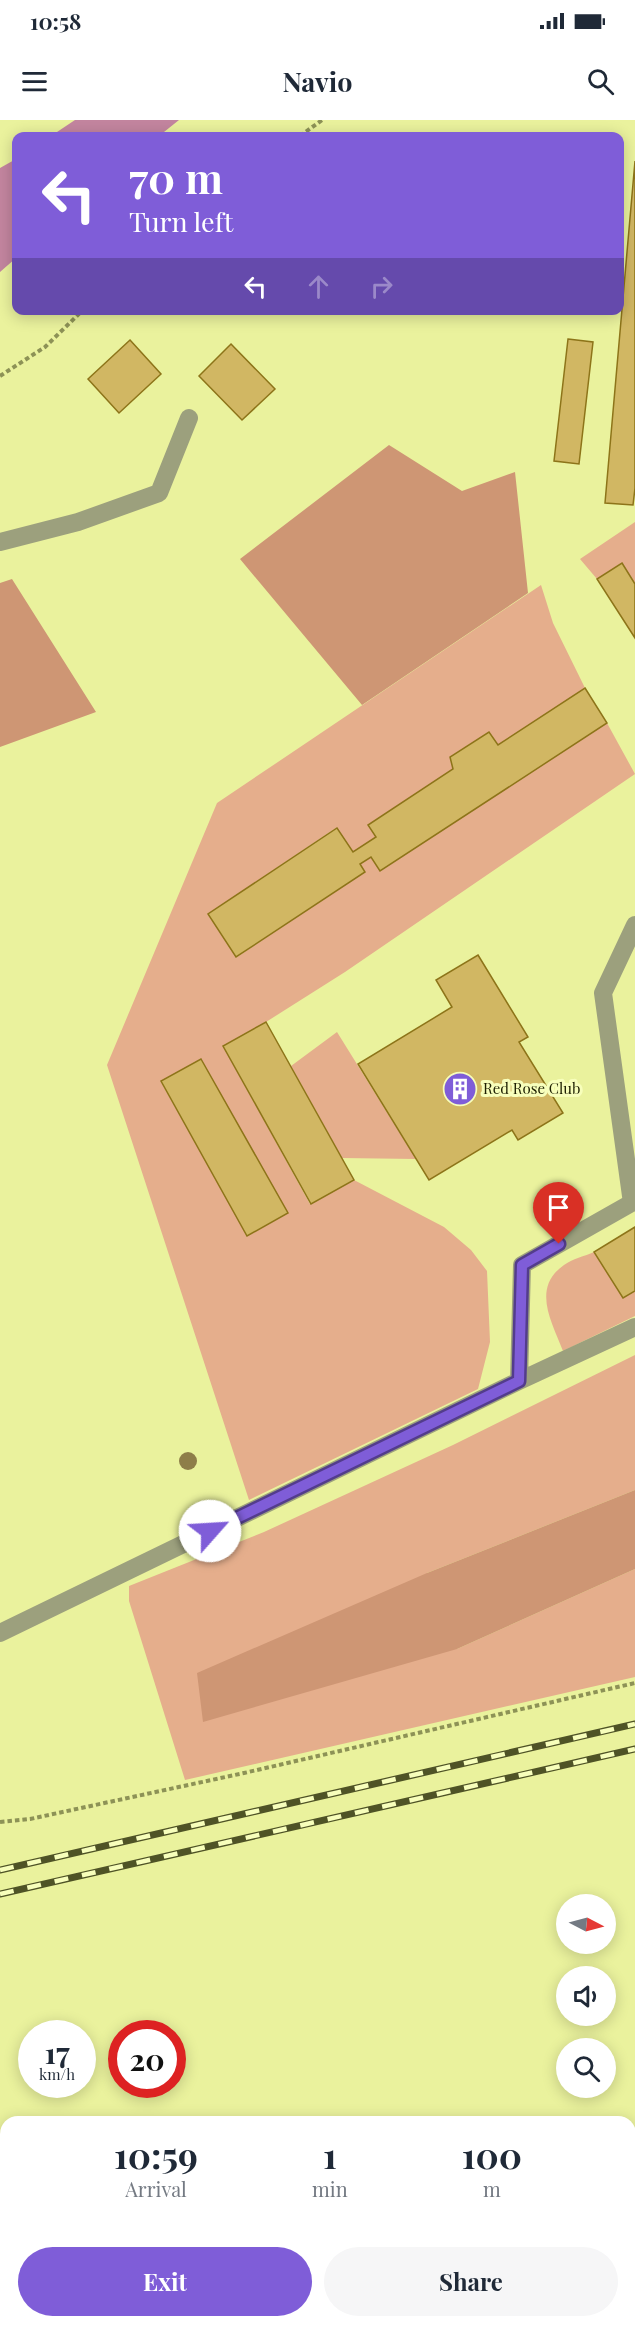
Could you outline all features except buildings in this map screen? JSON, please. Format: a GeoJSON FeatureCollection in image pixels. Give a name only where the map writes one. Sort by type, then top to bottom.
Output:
{"type":"FeatureCollection","features":[{"type":"Feature","properties":{"kind":"lane"},"geometry":{"type":"LineString","coordinates":[[0,542],[78,522],[159,493],[189,418]]}},
{"type":"Feature","properties":{"kind":"lane"},"geometry":{"type":"LineString","coordinates":[[519,1381],[522,1265],[633,1202],[603,993],[635,924]]}},
{"type":"Feature","properties":{"kind":"lane"},"geometry":{"type":"LineString","coordinates":[[0,1633],[635,1327]]}},
{"type":"Feature","properties":{"kind":"path"},"geometry":{"type":"LineString","coordinates":[[306,132],[322,120]]}},
{"type":"Feature","properties":{"kind":"path"},"geometry":{"type":"LineString","coordinates":[[0,376],[45,347],[78,315]]}},
{"type":"Feature","properties":{"kind":"path"},"geometry":{"type":"LineString","coordinates":[[0,1822],[30,1819],[244,1773],[635,1683]]}},
{"type":"Feature","properties":{"kind":"shaded area"},"geometry":{"type":"Polygon","coordinates":[[[75,120],[179,120],[164,132],[57,132],[75,120]]]}},
{"type":"Feature","properties":{"kind":"shaded area"},"geometry":{"type":"Polygon","coordinates":[[[12,161],[12,262],[0,272],[0,168],[12,161]]]}},
{"type":"Feature","properties":{"kind":"shaded area"},"geometry":{"type":"Polygon","coordinates":[[[389,445],[462,491],[515,472],[528,593],[362,705],[240,559],[389,445]]]}},
{"type":"Feature","properties":{"kind":"shaded area"},"geometry":{"type":"Polygon","coordinates":[[[635,522],[635,584],[622,563],[597,579],[580,559],[635,522]]]}},
{"type":"Feature","properties":{"kind":"shaded area"},"geometry":{"type":"Polygon","coordinates":[[[12,579],[96,712],[0,747],[0,583],[12,579]]]}},
{"type":"Feature","properties":{"kind":"shaded area"},"geometry":{"type":"Polygon","coordinates":[[[541,585],[553,623],[585,688],[498,745],[489,732],[450,757],[453,769],[376,837],[353,852],[336,828],[208,914],[237,957],[364,872],[360,864],[371,857],[380,871],[607,723],[635,774],[345,972],[223,1046],[310,1204],[354,1180],[444,1227],[471,1250],[487,1271],[490,1342],[478,1389],[249,1500],[107,1065],[217,803],[541,585]],[[201,1059],[161,1082],[247,1235],[287,1213],[201,1059]]]}},
{"type":"Feature","properties":{"kind":"shaded area"},"geometry":{"type":"Polygon","coordinates":[[[337,1032],[416,1159],[342,1158],[291,1066],[337,1032]]]}},
{"type":"Feature","properties":{"kind":"shaded area"},"geometry":{"type":"Polygon","coordinates":[[[594,1252],[623,1298],[635,1291],[635,1316],[563,1351],[547,1306],[548,1284],[554,1274],[564,1265],[594,1252]]]}},
{"type":"Feature","properties":{"kind":"shaded area"},"geometry":{"type":"Polygon","coordinates":[[[635,1355],[635,1490],[427,1573],[457,1649],[635,1569],[635,1677],[185,1780],[129,1601],[129,1586],[264,1532],[453,1445],[635,1355]]]}},
{"type":"Feature","properties":{"kind":"shaded area"},"geometry":{"type":"Polygon","coordinates":[[[635,1490],[635,1569],[457,1649],[203,1722],[197,1673],[427,1573],[635,1490]]]}},
{"type":"Feature","properties":{"kind":"railway"},"geometry":{"type":"LineString","coordinates":[[0,1870],[635,1724]]}},
{"type":"Feature","properties":{"kind":"railway"},"geometry":{"type":"LineString","coordinates":[[0,1894],[635,1749]]}},
{"type":"Feature","properties":{"kind":"place","name":"Red Rose Club"},"geometry":{"type":"Point","coordinates":[460,1089]}},
{"type":"Feature","properties":{"kind":"route"},"geometry":{"type":"LineString","coordinates":[[210,1531],[519,1381],[522,1265],[559,1244]]}}]}
